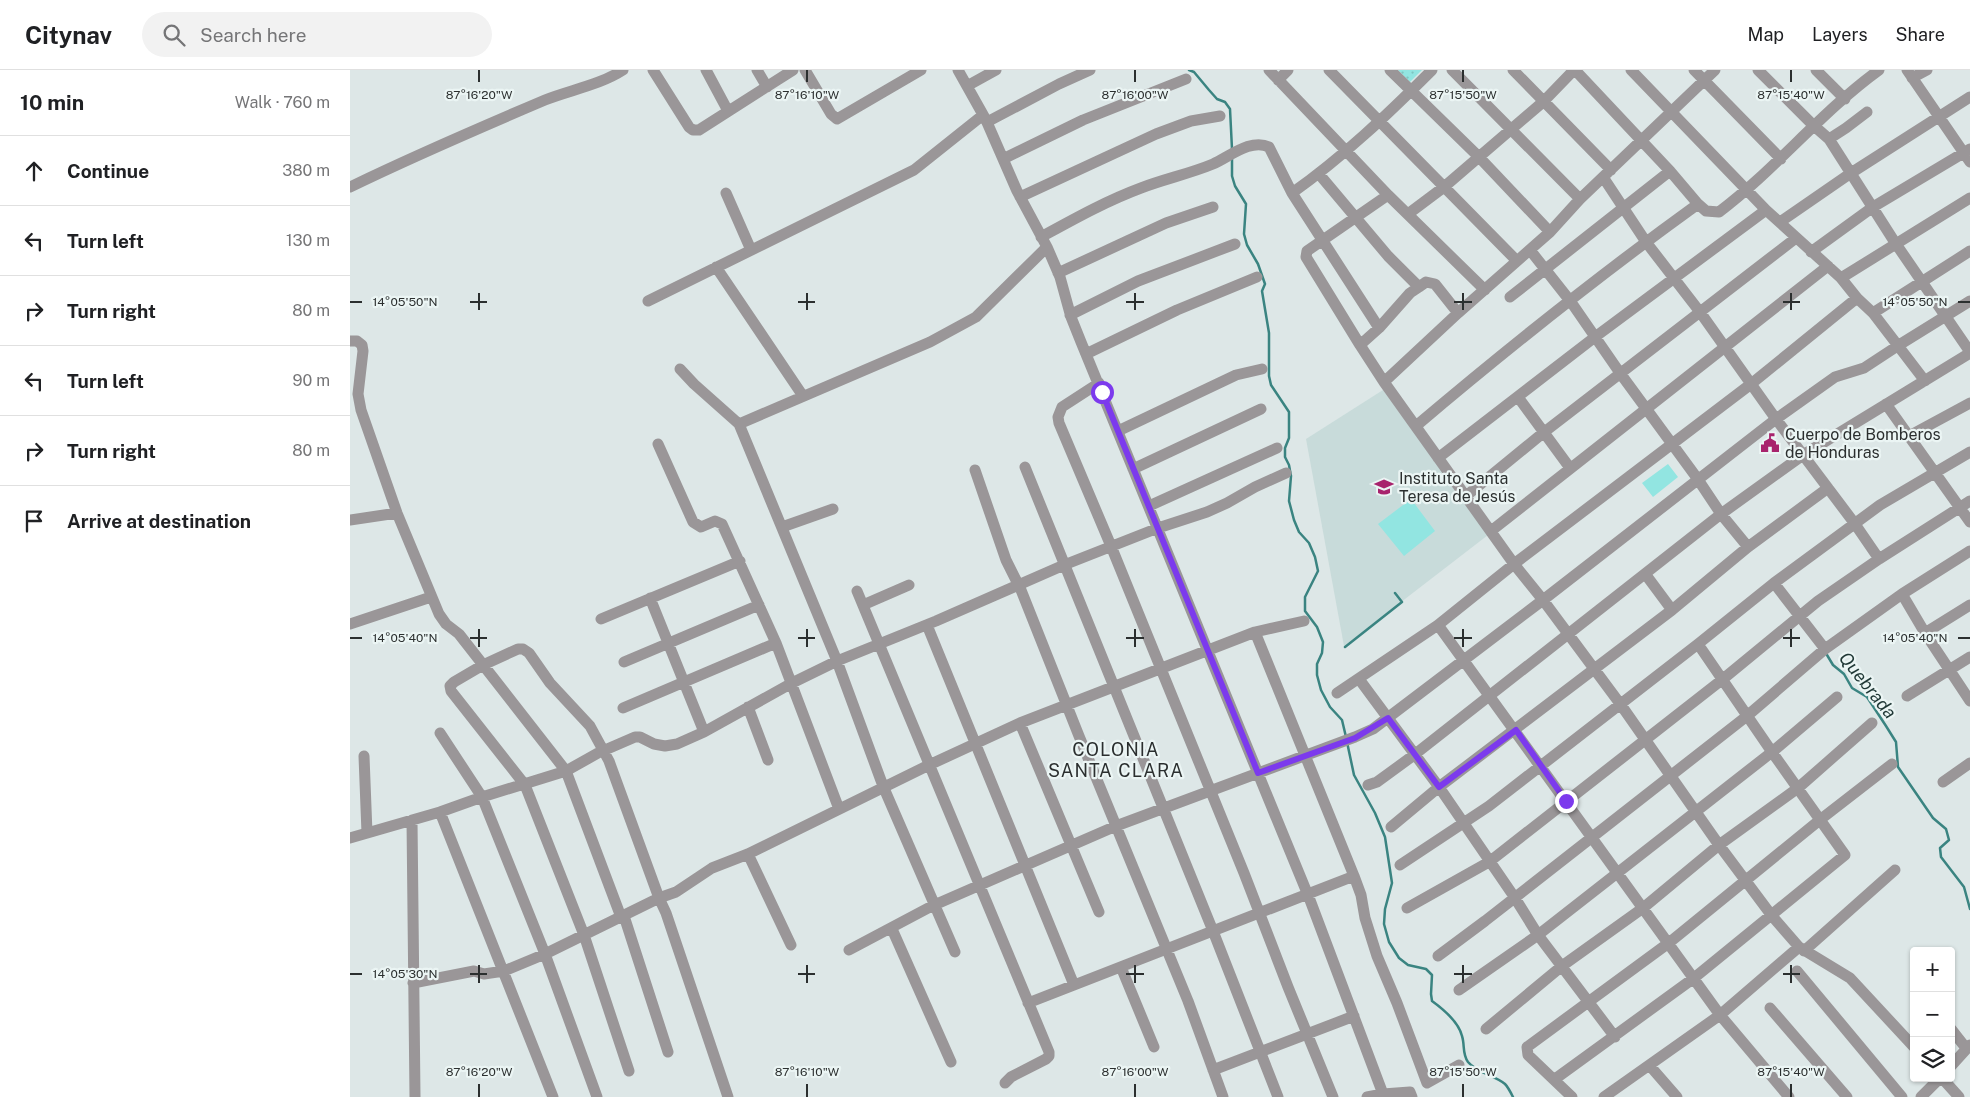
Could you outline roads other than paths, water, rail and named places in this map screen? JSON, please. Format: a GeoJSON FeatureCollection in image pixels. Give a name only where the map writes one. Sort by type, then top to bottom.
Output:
{"type":"FeatureCollection","features":[{"type":"Feature","properties":{"kind":"street"},"geometry":{"type":"LineString","coordinates":[[350,187],[434,146],[556,95],[612,76],[623,70]]}},
{"type":"Feature","properties":{"kind":"street"},"geometry":{"type":"LineString","coordinates":[[653,70],[689,127],[694,130],[699,130],[793,70]]}},
{"type":"Feature","properties":{"kind":"street"},"geometry":{"type":"LineString","coordinates":[[706,70],[728,111]]}},
{"type":"Feature","properties":{"kind":"street"},"geometry":{"type":"LineString","coordinates":[[757,70],[767,86]]}},
{"type":"Feature","properties":{"kind":"street"},"geometry":{"type":"LineString","coordinates":[[805,70],[831,114],[837,119],[921,70]]}},
{"type":"Feature","properties":{"kind":"street"},"geometry":{"type":"LineString","coordinates":[[958,70],[985,118],[1020,197],[1058,273],[1070,315],[1308,894],[1383,1094]]}},
{"type":"Feature","properties":{"kind":"street"},"geometry":{"type":"LineString","coordinates":[[967,86],[996,70]]}},
{"type":"Feature","properties":{"kind":"street"},"geometry":{"type":"LineString","coordinates":[[648,301],[914,170],[985,118],[1090,70]]}},
{"type":"Feature","properties":{"kind":"street"},"geometry":{"type":"LineString","coordinates":[[1269,70],[1388,196],[1485,290]]}},
{"type":"Feature","properties":{"kind":"street"},"geometry":{"type":"LineString","coordinates":[[1278,80],[1288,70]]}},
{"type":"Feature","properties":{"kind":"street"},"geometry":{"type":"LineString","coordinates":[[1329,70],[1517,261]]}},
{"type":"Feature","properties":{"kind":"street"},"geometry":{"type":"LineString","coordinates":[[1390,70],[1478,156],[1550,232]]}},
{"type":"Feature","properties":{"kind":"street"},"geometry":{"type":"LineString","coordinates":[[1292,193],[1319,174],[1379,122],[1432,70]]}},
{"type":"Feature","properties":{"kind":"street"},"geometry":{"type":"LineString","coordinates":[[1452,70],[1580,199]]}},
{"type":"Feature","properties":{"kind":"street"},"geometry":{"type":"LineString","coordinates":[[1513,70],[1607,174],[1624,208],[1646,242],[1700,312],[1879,559]]}},
{"type":"Feature","properties":{"kind":"street"},"geometry":{"type":"LineString","coordinates":[[1408,214],[1543,102],[1575,70],[1670,171],[1698,204],[1706,211],[1719,212],[1748,190],[1813,125],[1876,71]]}},
{"type":"Feature","properties":{"kind":"street"},"geometry":{"type":"LineString","coordinates":[[1631,70],[1766,210],[1828,266],[1857,298],[1873,312],[1899,344],[1925,381]]}},
{"type":"Feature","properties":{"kind":"street"},"geometry":{"type":"LineString","coordinates":[[1694,70],[1781,159]]}},
{"type":"Feature","properties":{"kind":"street"},"geometry":{"type":"LineString","coordinates":[[1384,382],[1458,313],[1550,232],[1580,199],[1715,70]]}},
{"type":"Feature","properties":{"kind":"street"},"geometry":{"type":"LineString","coordinates":[[1368,785],[1377,782],[1414,755],[1490,694],[1646,575],[1721,514],[1803,455],[1970,352],[1896,243],[1829,139],[1758,70]]}},
{"type":"Feature","properties":{"kind":"street"},"geometry":{"type":"LineString","coordinates":[[1816,70],[1844,99]]}},
{"type":"Feature","properties":{"kind":"street"},"geometry":{"type":"LineString","coordinates":[[1811,252],[1873,207],[1968,155],[1938,118],[1909,74],[1927,70]]}},
{"type":"Feature","properties":{"kind":"street"},"geometry":{"type":"LineString","coordinates":[[1003,159],[1083,120],[1186,79]]}},
{"type":"Feature","properties":{"kind":"street"},"geometry":{"type":"LineString","coordinates":[[1780,222],[1850,173],[1970,97]]}},
{"type":"Feature","properties":{"kind":"street"},"geometry":{"type":"LineString","coordinates":[[1829,139],[1867,112]]}},
{"type":"Feature","properties":{"kind":"street"},"geometry":{"type":"LineString","coordinates":[[1020,197],[1156,134],[1191,121],[1220,116]]}},
{"type":"Feature","properties":{"kind":"street"},"geometry":{"type":"LineString","coordinates":[[739,424],[930,342],[976,317],[1044,242],[1094,209],[1140,188],[1212,164],[1253,145],[1262,144],[1269,147],[1292,193],[1379,328]]}},
{"type":"Feature","properties":{"kind":"street"},"geometry":{"type":"LineString","coordinates":[[1510,297],[1670,171]]}},
{"type":"Feature","properties":{"kind":"street"},"geometry":{"type":"LineString","coordinates":[[1319,174],[1388,256],[1419,287]]}},
{"type":"Feature","properties":{"kind":"street"},"geometry":{"type":"LineString","coordinates":[[726,193],[750,250]]}},
{"type":"Feature","properties":{"kind":"street"},"geometry":{"type":"LineString","coordinates":[[1388,196],[1307,251],[1306,257],[1360,345],[1384,382],[1514,564],[1569,634],[1695,812],[1772,916],[1801,949],[1850,978],[1910,1043]]}},
{"type":"Feature","properties":{"kind":"street"},"geometry":{"type":"LineString","coordinates":[[1840,278],[1970,198]]}},
{"type":"Feature","properties":{"kind":"street"},"geometry":{"type":"LineString","coordinates":[[1416,426],[1492,362],[1698,204]]}},
{"type":"Feature","properties":{"kind":"street"},"geometry":{"type":"LineString","coordinates":[[1058,273],[1166,223],[1213,207]]}},
{"type":"Feature","properties":{"kind":"street"},"geometry":{"type":"LineString","coordinates":[[1438,458],[1595,337],[1766,210]]}},
{"type":"Feature","properties":{"kind":"street"},"geometry":{"type":"LineString","coordinates":[[1466,496],[1620,373],[1796,238]]}},
{"type":"Feature","properties":{"kind":"street"},"geometry":{"type":"LineString","coordinates":[[1070,315],[1138,281],[1235,244]]}},
{"type":"Feature","properties":{"kind":"street"},"geometry":{"type":"LineString","coordinates":[[1530,250],[1571,302],[1721,514],[1748,547]]}},
{"type":"Feature","properties":{"kind":"street"},"geometry":{"type":"LineString","coordinates":[[1873,312],[1970,251]]}},
{"type":"Feature","properties":{"kind":"street"},"geometry":{"type":"LineString","coordinates":[[1491,531],[1828,266]]}},
{"type":"Feature","properties":{"kind":"street"},"geometry":{"type":"LineString","coordinates":[[716,267],[803,396]]}},
{"type":"Feature","properties":{"kind":"street"},"geometry":{"type":"LineString","coordinates":[[1086,354],[1177,310],[1257,277]]}},
{"type":"Feature","properties":{"kind":"street"},"geometry":{"type":"LineString","coordinates":[[1360,345],[1379,328],[1410,293],[1426,282],[1435,284],[1458,313]]}},
{"type":"Feature","properties":{"kind":"street"},"geometry":{"type":"LineString","coordinates":[[1337,693],[1438,625],[1514,564],[1751,384],[1857,298]]}},
{"type":"Feature","properties":{"kind":"street"},"geometry":{"type":"LineString","coordinates":[[848,950],[892,929],[935,905],[1116,826],[1372,729],[1388,718],[1406,701],[1543,600],[1697,478],[1776,419],[1835,377],[1864,368],[1899,344],[1970,301]]}},
{"type":"Feature","properties":{"kind":"street"},"geometry":{"type":"LineString","coordinates":[[350,341],[362,344],[363,351],[354,390],[397,513],[431,597],[446,624],[459,634],[566,771],[623,917],[668,1052]]}},
{"type":"Feature","properties":{"kind":"street"},"geometry":{"type":"LineString","coordinates":[[680,369],[739,424],[837,661],[884,787],[955,952]]}},
{"type":"Feature","properties":{"kind":"street"},"geometry":{"type":"LineString","coordinates":[[1118,431],[1236,375],[1262,369]]}},
{"type":"Feature","properties":{"kind":"street"},"geometry":{"type":"LineString","coordinates":[[1098,383],[1062,408],[1058,416],[1059,423],[1111,546],[1333,1097]]}},
{"type":"Feature","properties":{"kind":"street"},"geometry":{"type":"LineString","coordinates":[[1518,397],[1570,468]]}},
{"type":"Feature","properties":{"kind":"street"},"geometry":{"type":"LineString","coordinates":[[1909,436],[1970,403]]}},
{"type":"Feature","properties":{"kind":"street"},"geometry":{"type":"LineString","coordinates":[[1886,404],[1970,522]]}},
{"type":"Feature","properties":{"kind":"street"},"geometry":{"type":"LineString","coordinates":[[1134,469],[1261,409]]}},
{"type":"Feature","properties":{"kind":"street"},"geometry":{"type":"LineString","coordinates":[[658,444],[693,522],[701,527],[715,521],[722,524],[776,642],[839,809]]}},
{"type":"Feature","properties":{"kind":"street"},"geometry":{"type":"LineString","coordinates":[[1149,506],[1277,448]]}},
{"type":"Feature","properties":{"kind":"street"},"geometry":{"type":"LineString","coordinates":[[1400,865],[1464,824],[1621,705],[1774,583],[1880,505],[1970,452]]}},
{"type":"Feature","properties":{"kind":"street"},"geometry":{"type":"LineString","coordinates":[[1025,467],[1213,931],[1278,1097]]}},
{"type":"Feature","properties":{"kind":"street"},"geometry":{"type":"LineString","coordinates":[[975,470],[1006,560],[1019,586],[1167,949],[1224,1097]]}},
{"type":"Feature","properties":{"kind":"street"},"geometry":{"type":"LineString","coordinates":[[350,838],[440,812],[566,771],[591,756],[604,752],[634,737],[640,737],[654,744],[665,746],[677,744],[704,732],[792,683],[837,661],[1111,546],[1227,504],[1255,486],[1286,473]]}},
{"type":"Feature","properties":{"kind":"street"},"geometry":{"type":"LineString","coordinates":[[1391,827],[1439,787],[1672,610],[1748,547],[1828,488]]}},
{"type":"Feature","properties":{"kind":"street"},"geometry":{"type":"LineString","coordinates":[[1407,908],[1489,862],[1723,679],[1799,616],[1879,559],[1970,501]]}},
{"type":"Feature","properties":{"kind":"street"},"geometry":{"type":"LineString","coordinates":[[782,527],[833,509]]}},
{"type":"Feature","properties":{"kind":"street"},"geometry":{"type":"LineString","coordinates":[[350,520],[397,513]]}},
{"type":"Feature","properties":{"kind":"street"},"geometry":{"type":"LineString","coordinates":[[1438,956],[1747,716],[1825,649],[1902,594],[1970,551]]}},
{"type":"Feature","properties":{"kind":"street"},"geometry":{"type":"LineString","coordinates":[[601,619],[740,561]]}},
{"type":"Feature","properties":{"kind":"street"},"geometry":{"type":"LineString","coordinates":[[1646,575],[1672,610]]}},
{"type":"Feature","properties":{"kind":"street"},"geometry":{"type":"LineString","coordinates":[[1774,583],[1825,649]]}},
{"type":"Feature","properties":{"kind":"street"},"geometry":{"type":"LineString","coordinates":[[863,605],[909,585]]}},
{"type":"Feature","properties":{"kind":"street"},"geometry":{"type":"LineString","coordinates":[[857,591],[1049,1056],[1005,1083]]}},
{"type":"Feature","properties":{"kind":"street"},"geometry":{"type":"LineString","coordinates":[[1902,594],[1925,633],[1970,701]]}},
{"type":"Feature","properties":{"kind":"street"},"geometry":{"type":"LineString","coordinates":[[350,624],[431,597]]}},
{"type":"Feature","properties":{"kind":"street"},"geometry":{"type":"LineString","coordinates":[[650,598],[704,732]]}},
{"type":"Feature","properties":{"kind":"street"},"geometry":{"type":"LineString","coordinates":[[624,662],[759,605]]}},
{"type":"Feature","properties":{"kind":"street"},"geometry":{"type":"LineString","coordinates":[[1925,633],[1970,605]]}},
{"type":"Feature","properties":{"kind":"street"},"geometry":{"type":"LineString","coordinates":[[413,983],[474,971],[484,974],[504,971],[546,954],[659,898],[676,892],[712,868],[748,854],[929,765],[1020,723],[1255,632],[1304,621]]}},
{"type":"Feature","properties":{"kind":"street"},"geometry":{"type":"LineString","coordinates":[[927,624],[1074,985]]}},
{"type":"Feature","properties":{"kind":"street"},"geometry":{"type":"LineString","coordinates":[[1438,625],[1516,730],[1617,873],[1670,942],[1720,1014],[1789,1097]]}},
{"type":"Feature","properties":{"kind":"street"},"geometry":{"type":"LineString","coordinates":[[1255,632],[1354,876],[1377,956],[1427,1082]]}},
{"type":"Feature","properties":{"kind":"street"},"geometry":{"type":"LineString","coordinates":[[623,708],[776,642]]}},
{"type":"Feature","properties":{"kind":"street"},"geometry":{"type":"LineString","coordinates":[[1555,1079],[1694,978],[1845,855],[1698,644]]}},
{"type":"Feature","properties":{"kind":"street"},"geometry":{"type":"LineString","coordinates":[[629,1071],[584,935],[525,785],[451,691],[450,686],[454,682],[483,665],[518,650],[529,653],[550,683],[590,726],[609,761],[666,913],[728,1097]]}},
{"type":"Feature","properties":{"kind":"street"},"geometry":{"type":"LineString","coordinates":[[1908,696],[1970,656]]}},
{"type":"Feature","properties":{"kind":"street"},"geometry":{"type":"LineString","coordinates":[[1359,679],[1439,787],[1538,935],[1615,1037]]}},
{"type":"Feature","properties":{"kind":"street"},"geometry":{"type":"LineString","coordinates":[[1459,990],[1538,935],[1772,752],[1837,696]]}},
{"type":"Feature","properties":{"kind":"street"},"geometry":{"type":"LineString","coordinates":[[748,707],[768,760]]}},
{"type":"Feature","properties":{"kind":"street"},"geometry":{"type":"LineString","coordinates":[[1486,1029],[1562,966],[1643,908],[1719,845],[1798,788],[1872,722]]}},
{"type":"Feature","properties":{"kind":"street"},"geometry":{"type":"LineString","coordinates":[[1020,723],[1098,912]]}},
{"type":"Feature","properties":{"kind":"street"},"geometry":{"type":"LineString","coordinates":[[440,733],[482,797],[546,954],[597,1097]]}},
{"type":"Feature","properties":{"kind":"street"},"geometry":{"type":"LineString","coordinates":[[364,756],[367,833]]}},
{"type":"Feature","properties":{"kind":"street"},"geometry":{"type":"LineString","coordinates":[[1943,782],[1970,763]]}},
{"type":"Feature","properties":{"kind":"street"},"geometry":{"type":"LineString","coordinates":[[1572,1097],[1555,1079],[1528,1056],[1527,1047],[1670,942],[1821,819],[1892,764]]}},
{"type":"Feature","properties":{"kind":"street"},"geometry":{"type":"LineString","coordinates":[[440,812],[553,1097]]}},
{"type":"Feature","properties":{"kind":"street"},"geometry":{"type":"LineString","coordinates":[[412,820],[415,1097]]}},
{"type":"Feature","properties":{"kind":"street"},"geometry":{"type":"LineString","coordinates":[[748,854],[791,945]]}},
{"type":"Feature","properties":{"kind":"street"},"geometry":{"type":"LineString","coordinates":[[1604,1097],[1650,1066],[1720,1014],[1895,870]]}},
{"type":"Feature","properties":{"kind":"street"},"geometry":{"type":"LineString","coordinates":[[1028,1003],[1354,876]]}},
{"type":"Feature","properties":{"kind":"street"},"geometry":{"type":"LineString","coordinates":[[892,929],[951,1062]]}},
{"type":"Feature","properties":{"kind":"street"},"geometry":{"type":"LineString","coordinates":[[1121,967],[1154,1047]]}},
{"type":"Feature","properties":{"kind":"street"},"geometry":{"type":"LineString","coordinates":[[1798,971],[1902,1097]]}},
{"type":"Feature","properties":{"kind":"street"},"geometry":{"type":"LineString","coordinates":[[1770,1008],[1847,1097]]}},
{"type":"Feature","properties":{"kind":"street"},"geometry":{"type":"LineString","coordinates":[[1214,1070],[1354,1016]]}},
{"type":"Feature","properties":{"kind":"street"},"geometry":{"type":"LineString","coordinates":[[1955,1033],[1968,1046],[1955,1061]]}},
{"type":"Feature","properties":{"kind":"street"},"geometry":{"type":"LineString","coordinates":[[1367,1097],[1383,1094],[1411,1094],[1427,1082],[1458,1065]]}},
{"type":"Feature","properties":{"kind":"street"},"geometry":{"type":"LineString","coordinates":[[1650,1066],[1677,1097]]}},
{"type":"Feature","properties":{"kind":"street"},"geometry":{"type":"LineString","coordinates":[[1921,1097],[1937,1082]]}},
{"type":"Feature","properties":{"kind":"street"},"geometry":{"type":"LineString","coordinates":[[1945,1082],[1959,1097]]}},
{"type":"Feature","properties":{"kind":"street"},"geometry":{"type":"LineString","coordinates":[[1619,1087],[1627,1097]]}},
{"type":"Feature","properties":{"kind":"waterway"},"geometry":{"type":"LineString","coordinates":[[1189,70],[1194,72],[1217,99],[1225,102],[1230,109],[1232,149]]}},
{"type":"Feature","properties":{"kind":"waterway"},"geometry":{"type":"LineString","coordinates":[[1232,157],[1232,176],[1235,186],[1246,204],[1244,234],[1265,284],[1262,291],[1269,333],[1269,376],[1271,385],[1289,412],[1289,438],[1285,448],[1285,457],[1291,476],[1289,501],[1294,520],[1299,532],[1309,543],[1318,571],[1305,597],[1305,611],[1317,627],[1323,642],[1322,653],[1317,664],[1317,675],[1321,690],[1330,707],[1342,720],[1346,737]]}},
{"type":"Feature","properties":{"kind":"waterway"},"geometry":{"type":"LineString","coordinates":[[1345,647],[1402,602],[1395,593]]}},
{"type":"Feature","properties":{"kind":"waterway","name":"Quebrada"},"geometry":{"type":"LineString","coordinates":[[1827,655],[1833,665],[1844,674],[1852,688],[1867,697],[1896,742],[1898,767],[1933,818],[1946,829],[1949,840],[1940,848],[1941,857],[1964,887],[1970,909]]}},
{"type":"Feature","properties":{"kind":"waterway"},"geometry":{"type":"LineString","coordinates":[[1347,742],[1354,775],[1375,813],[1385,837],[1392,883],[1385,909],[1384,924],[1389,942],[1399,958],[1408,965],[1426,969],[1432,975],[1432,1001],[1446,1012],[1458,1026],[1468,1062],[1476,1069],[1505,1084],[1513,1097]]}},
{"type":"Feature","properties":{"kind":"place","name":"Cuerpo de Bomberos de Honduras"},"geometry":{"type":"Point","coordinates":[1770,443]}},
{"type":"Feature","properties":{"kind":"place","name":"Instituto Santa Teresa de Jesús"},"geometry":{"type":"Point","coordinates":[1384,487]}},
{"type":"Feature","properties":{"kind":"district","name":"COLONIA SANTA CLARA"},"geometry":{"type":"Point","coordinates":[1116,760]}}]}
